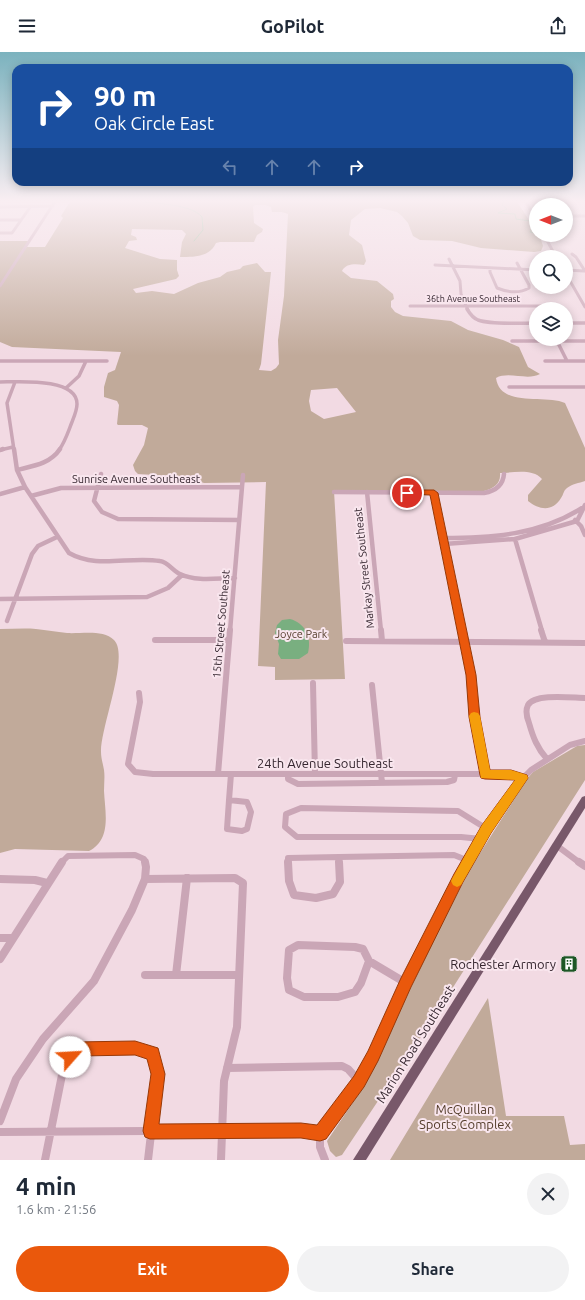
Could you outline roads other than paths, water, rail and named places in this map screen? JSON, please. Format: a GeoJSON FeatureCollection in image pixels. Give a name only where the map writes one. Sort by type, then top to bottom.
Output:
{"type":"FeatureCollection","features":[{"type":"Feature","properties":{"kind":"main road","name":"Marion Road Southeast"},"geometry":{"type":"LineString","coordinates":[[359,1160],[585,800]]}},
{"type":"Feature","properties":{"kind":"street"},"geometry":{"type":"LineString","coordinates":[[0,286],[23,252]]}},
{"type":"Feature","properties":{"kind":"street"},"geometry":{"type":"LineString","coordinates":[[573,255],[585,271]]}},
{"type":"Feature","properties":{"kind":"street"},"geometry":{"type":"LineString","coordinates":[[449,259],[460,280],[461,294],[469,314],[478,320],[493,323],[529,323]]}},
{"type":"Feature","properties":{"kind":"street"},"geometry":{"type":"LineString","coordinates":[[490,268],[490,272],[497,288],[508,291],[521,291],[529,288],[518,263]]}},
{"type":"Feature","properties":{"kind":"street"},"geometry":{"type":"LineString","coordinates":[[435,265],[529,270]]}},
{"type":"Feature","properties":{"kind":"street"},"geometry":{"type":"LineString","coordinates":[[573,270],[585,271]]}},
{"type":"Feature","properties":{"kind":"street"},"geometry":{"type":"LineString","coordinates":[[573,286],[585,307]]}},
{"type":"Feature","properties":{"kind":"street","name":"36th Avenue Southeast"},"geometry":{"type":"LineString","coordinates":[[410,306],[529,307]]}},
{"type":"Feature","properties":{"kind":"street"},"geometry":{"type":"LineString","coordinates":[[573,323],[585,323]]}},
{"type":"Feature","properties":{"kind":"street"},"geometry":{"type":"LineString","coordinates":[[512,341],[529,341]]}},
{"type":"Feature","properties":{"kind":"street"},"geometry":{"type":"LineString","coordinates":[[573,341],[585,341]]}},
{"type":"Feature","properties":{"kind":"street"},"geometry":{"type":"LineString","coordinates":[[560,346],[567,361]]}},
{"type":"Feature","properties":{"kind":"street"},"geometry":{"type":"LineString","coordinates":[[0,361],[107,361]]}},
{"type":"Feature","properties":{"kind":"street"},"geometry":{"type":"LineString","coordinates":[[66,388],[79,376],[86,361]]}},
{"type":"Feature","properties":{"kind":"street"},"geometry":{"type":"LineString","coordinates":[[545,361],[585,361]]}},
{"type":"Feature","properties":{"kind":"street"},"geometry":{"type":"LineString","coordinates":[[0,382],[45,383],[66,388],[74,396],[77,408],[61,450],[54,457],[43,463],[17,470]]}},
{"type":"Feature","properties":{"kind":"street"},"geometry":{"type":"LineString","coordinates":[[15,382],[6,403],[17,470],[25,487],[65,550],[76,558],[90,560],[161,561],[168,564],[182,575],[196,578],[235,578]]}},
{"type":"Feature","properties":{"kind":"street"},"geometry":{"type":"LineString","coordinates":[[508,387],[585,388]]}},
{"type":"Feature","properties":{"kind":"street"},"geometry":{"type":"LineString","coordinates":[[0,450],[13,447]]}},
{"type":"Feature","properties":{"kind":"street"},"geometry":{"type":"LineString","coordinates":[[101,474],[94,500],[98,508],[107,515],[118,519],[239,520]]}},
{"type":"Feature","properties":{"kind":"street"},"geometry":{"type":"LineString","coordinates":[[334,492],[490,492],[502,485],[504,474]]}},
{"type":"Feature","properties":{"kind":"street","name":"15th Street Southeast"},"geometry":{"type":"LineString","coordinates":[[218,774],[243,475]]}},
{"type":"Feature","properties":{"kind":"street"},"geometry":{"type":"LineString","coordinates":[[0,494],[25,487]]}},
{"type":"Feature","properties":{"kind":"street","name":"Sunrise Avenue Southeast"},"geometry":{"type":"LineString","coordinates":[[31,496],[61,488],[242,488]]}},
{"type":"Feature","properties":{"kind":"street","name":"Markay Street Southeast"},"geometry":{"type":"LineString","coordinates":[[367,492],[382,641]]}},
{"type":"Feature","properties":{"kind":"street"},"geometry":{"type":"LineString","coordinates":[[434,493],[471,675],[476,729],[485,775]]}},
{"type":"Feature","properties":{"kind":"street"},"geometry":{"type":"LineString","coordinates":[[443,541],[513,533],[552,524],[571,517],[584,506]]}},
{"type":"Feature","properties":{"kind":"street"},"geometry":{"type":"LineString","coordinates":[[443,541],[515,539],[577,521],[584,506]]}},
{"type":"Feature","properties":{"kind":"street"},"geometry":{"type":"LineString","coordinates":[[571,517],[577,521],[585,535]]}},
{"type":"Feature","properties":{"kind":"street"},"geometry":{"type":"LineString","coordinates":[[7,620],[32,554],[42,544],[57,537]]}},
{"type":"Feature","properties":{"kind":"street"},"geometry":{"type":"LineString","coordinates":[[515,539],[545,642]]}},
{"type":"Feature","properties":{"kind":"street"},"geometry":{"type":"LineString","coordinates":[[0,599],[147,597],[162,592],[182,575]]}},
{"type":"Feature","properties":{"kind":"street"},"geometry":{"type":"LineString","coordinates":[[155,640],[229,640]]}},
{"type":"Feature","properties":{"kind":"street"},"geometry":{"type":"LineString","coordinates":[[346,641],[585,643]]}},
{"type":"Feature","properties":{"kind":"street"},"geometry":{"type":"LineString","coordinates":[[313,683],[315,774]]}},
{"type":"Feature","properties":{"kind":"street"},"geometry":{"type":"LineString","coordinates":[[372,684],[382,783]]}},
{"type":"Feature","properties":{"kind":"street","name":"24th Avenue Southeast"},"geometry":{"type":"LineString","coordinates":[[139,693],[140,702],[128,764],[135,772],[144,774],[511,774],[523,778]]}},
{"type":"Feature","properties":{"kind":"street"},"geometry":{"type":"LineString","coordinates":[[547,759],[538,750],[533,739],[526,713],[528,704],[536,699],[585,698]]}},
{"type":"Feature","properties":{"kind":"street"},"geometry":{"type":"LineString","coordinates":[[326,1160],[320,1147],[320,1133],[359,1081],[376,1049],[406,983],[458,878],[486,829],[523,778],[531,770],[570,745],[585,741]]}},
{"type":"Feature","properties":{"kind":"street"},"geometry":{"type":"LineString","coordinates":[[229,800],[246,802],[251,812],[247,829],[242,831],[227,829],[230,774]]}},
{"type":"Feature","properties":{"kind":"street"},"geometry":{"type":"LineString","coordinates":[[288,774],[288,779],[298,784],[447,782],[454,780],[455,775]]}},
{"type":"Feature","properties":{"kind":"street"},"geometry":{"type":"LineString","coordinates":[[481,839],[461,837],[297,837],[285,827],[286,814],[302,808],[458,811],[486,829]]}},
{"type":"Feature","properties":{"kind":"street"},"geometry":{"type":"LineString","coordinates":[[556,846],[585,866]]}},
{"type":"Feature","properties":{"kind":"street"},"geometry":{"type":"LineString","coordinates":[[0,959],[59,864],[68,856],[135,855],[144,859],[146,867],[145,879],[132,910],[94,981],[43,1039],[16,1079],[0,1121]]}},
{"type":"Feature","properties":{"kind":"street"},"geometry":{"type":"LineString","coordinates":[[339,857],[340,882],[333,894],[316,898],[294,894],[289,881],[288,858],[339,857],[454,855],[469,861]]}},
{"type":"Feature","properties":{"kind":"street"},"geometry":{"type":"LineString","coordinates":[[176,975],[186,878]]}},
{"type":"Feature","properties":{"kind":"street"},"geometry":{"type":"LineString","coordinates":[[145,879],[235,878],[243,883],[237,1027],[224,1081],[221,1160]]}},
{"type":"Feature","properties":{"kind":"street"},"geometry":{"type":"LineString","coordinates":[[0,879],[35,880],[47,883]]}},
{"type":"Feature","properties":{"kind":"street"},"geometry":{"type":"LineString","coordinates":[[0,938],[13,938]]}},
{"type":"Feature","properties":{"kind":"street"},"geometry":{"type":"LineString","coordinates":[[369,961],[361,983],[354,992],[338,997],[304,997],[289,990],[287,978],[289,950],[298,945],[355,947],[363,949],[369,961],[406,983]]}},
{"type":"Feature","properties":{"kind":"street"},"geometry":{"type":"LineString","coordinates":[[145,975],[239,975]]}},
{"type":"Feature","properties":{"kind":"street"},"geometry":{"type":"LineString","coordinates":[[45,1160],[64,1065],[76,1049],[135,1048],[153,1054],[158,1074],[150,1131],[148,1160]]}},
{"type":"Feature","properties":{"kind":"street"},"geometry":{"type":"LineString","coordinates":[[227,1068],[342,1066],[348,1069],[359,1081]]}},
{"type":"Feature","properties":{"kind":"street"},"geometry":{"type":"LineString","coordinates":[[0,1132],[301,1130],[320,1133]]}},
{"type":"Feature","properties":{"kind":"place","name":"Rochester Armory"},"geometry":{"type":"Point","coordinates":[569,964]}},
{"type":"Feature","properties":{"kind":"park label","name":"Joyce Park"},"geometry":{"type":"Point","coordinates":[301,634]}},
{"type":"Feature","properties":{"kind":"park label","name":"McQuillan Sports Complex"},"geometry":{"type":"Point","coordinates":[465,1116]}}]}
